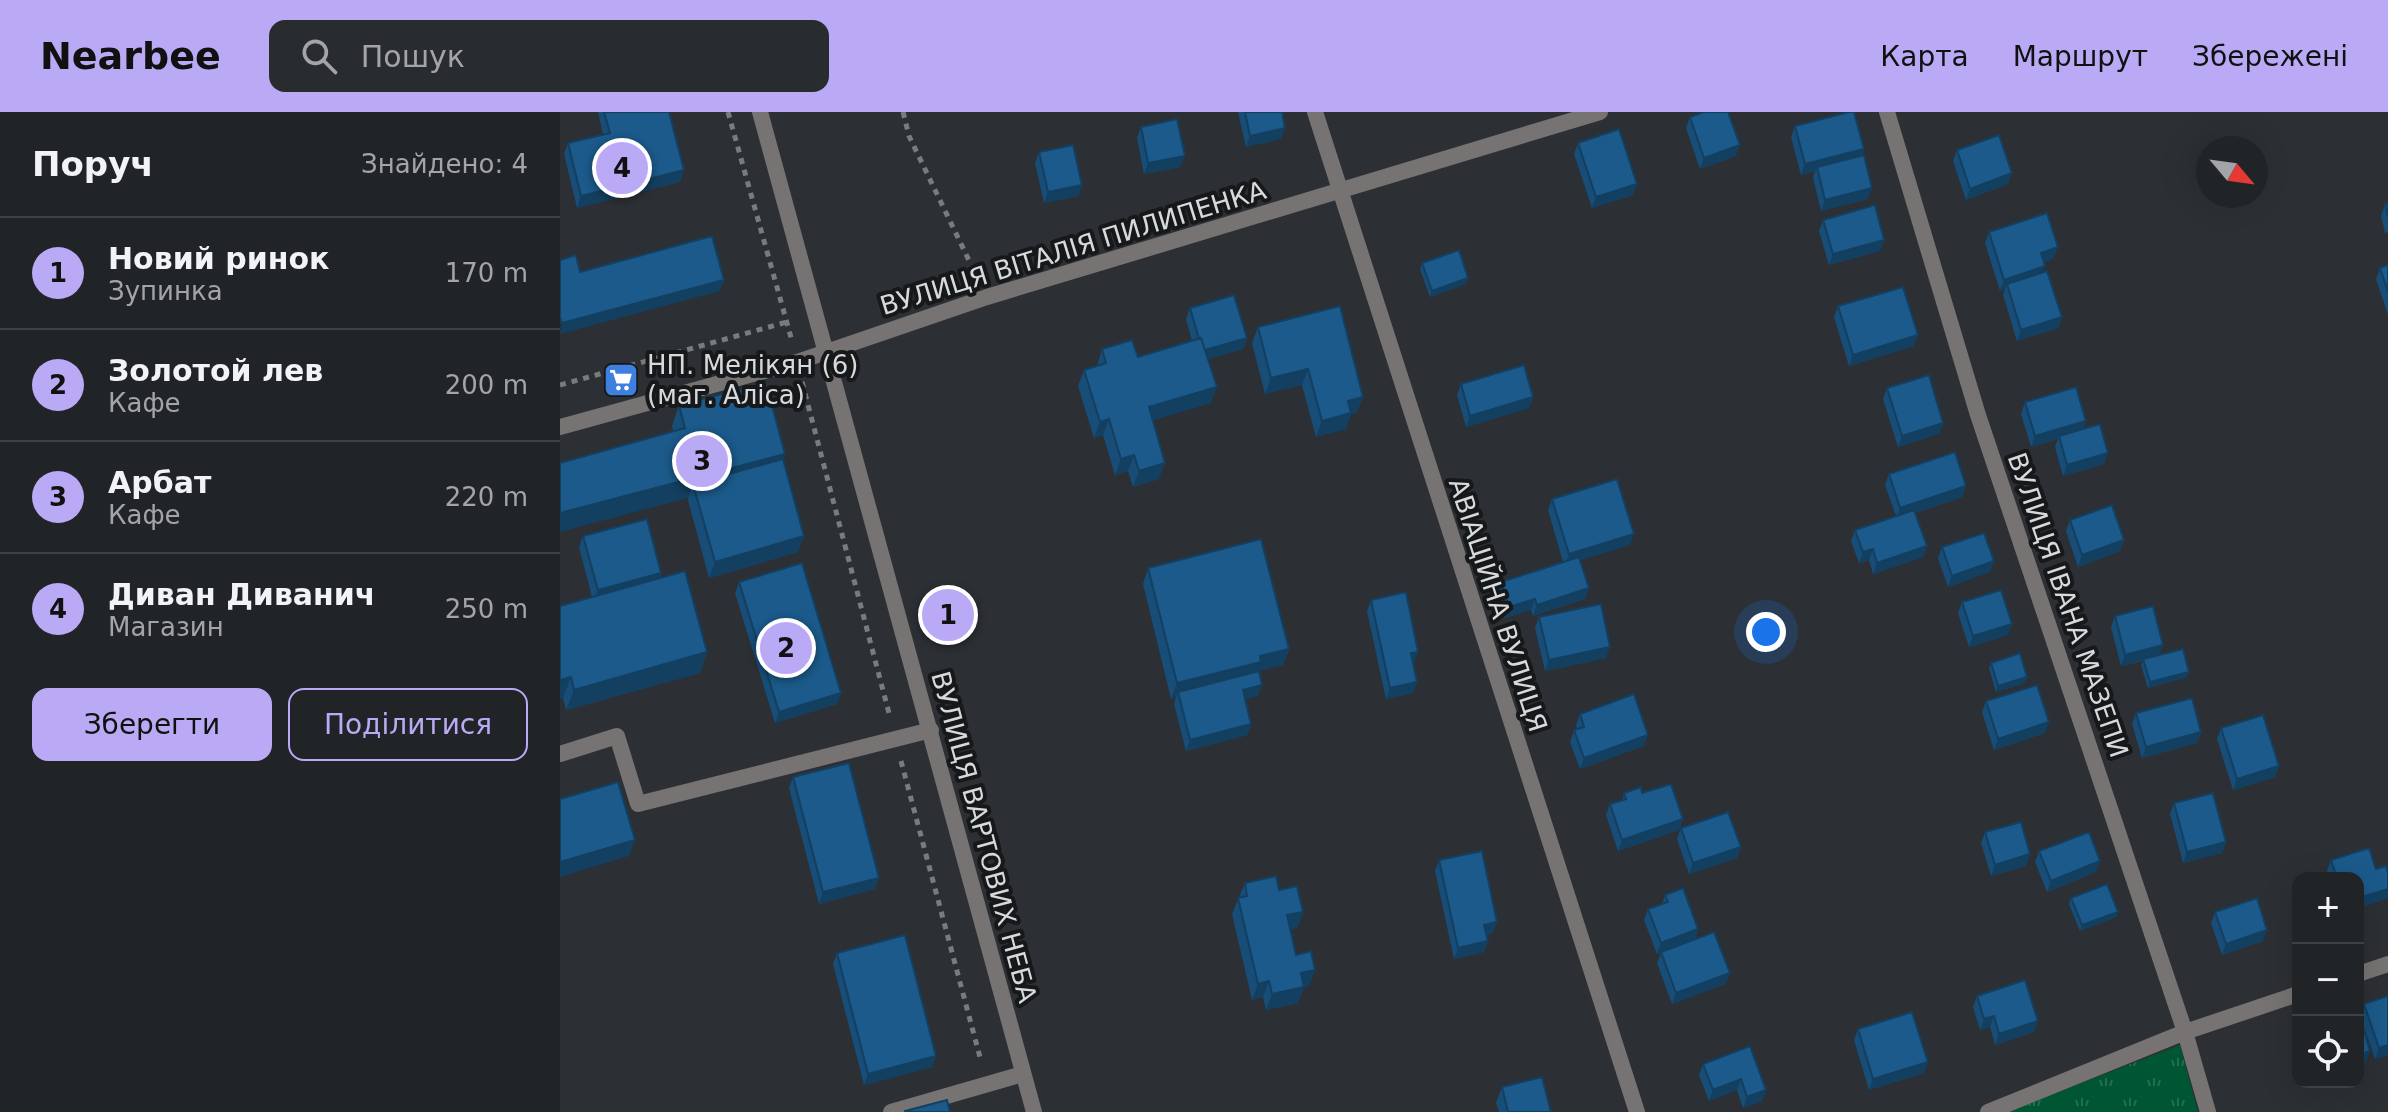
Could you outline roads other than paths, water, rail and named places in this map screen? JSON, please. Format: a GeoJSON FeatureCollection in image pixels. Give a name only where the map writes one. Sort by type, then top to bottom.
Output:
{"type":"FeatureCollection","features":[{"type":"Feature","properties":{"kind":"street","name":"ВУЛИЦЯ ВАРТОВИХ НЕБА"},"geometry":{"type":"LineString","coordinates":[[760,112],[828,350],[1034,1112]]}},
{"type":"Feature","properties":{"kind":"street","name":"АВІАЦІЙНА ВУЛИЦЯ"},"geometry":{"type":"LineString","coordinates":[[1315,112],[1637,1112]]}},
{"type":"Feature","properties":{"kind":"street","name":"ВУЛИЦЯ ВІТАЛІЯ ПИЛИПЕНКА"},"geometry":{"type":"LineString","coordinates":[[560,427],[797,362],[987,297],[1600,112]]}},
{"type":"Feature","properties":{"kind":"street","name":"ВУЛИЦЯ ІВАНА МАЗЕПИ"},"geometry":{"type":"LineString","coordinates":[[1887,112],[1978,415],[2185,1032],[2208,1112]]}},
{"type":"Feature","properties":{"kind":"street"},"geometry":{"type":"LineString","coordinates":[[560,754],[617,736],[638,804],[931,730]]}},
{"type":"Feature","properties":{"kind":"street"},"geometry":{"type":"LineString","coordinates":[[2364,972],[2388,964]]}},
{"type":"Feature","properties":{"kind":"street"},"geometry":{"type":"LineString","coordinates":[[1988,1112],[2185,1032],[2292,996]]}},
{"type":"Feature","properties":{"kind":"street"},"geometry":{"type":"LineString","coordinates":[[891,1112],[1023,1074]]}},
{"type":"Feature","properties":{"kind":"place","name":"Диван Диванич"},"geometry":{"type":"Point","coordinates":[622,168]}},
{"type":"Feature","properties":{"kind":"place","name":"НП. Мелікян (6) (маг. Аліса)"},"geometry":{"type":"Point","coordinates":[621,380]}},
{"type":"Feature","properties":{"kind":"place","name":"Арбат"},"geometry":{"type":"Point","coordinates":[702,461]}},
{"type":"Feature","properties":{"kind":"place","name":"Новий ринок"},"geometry":{"type":"Point","coordinates":[948,615]}},
{"type":"Feature","properties":{"kind":"place","name":"Золотой лев"},"geometry":{"type":"Point","coordinates":[786,648]}}]}
